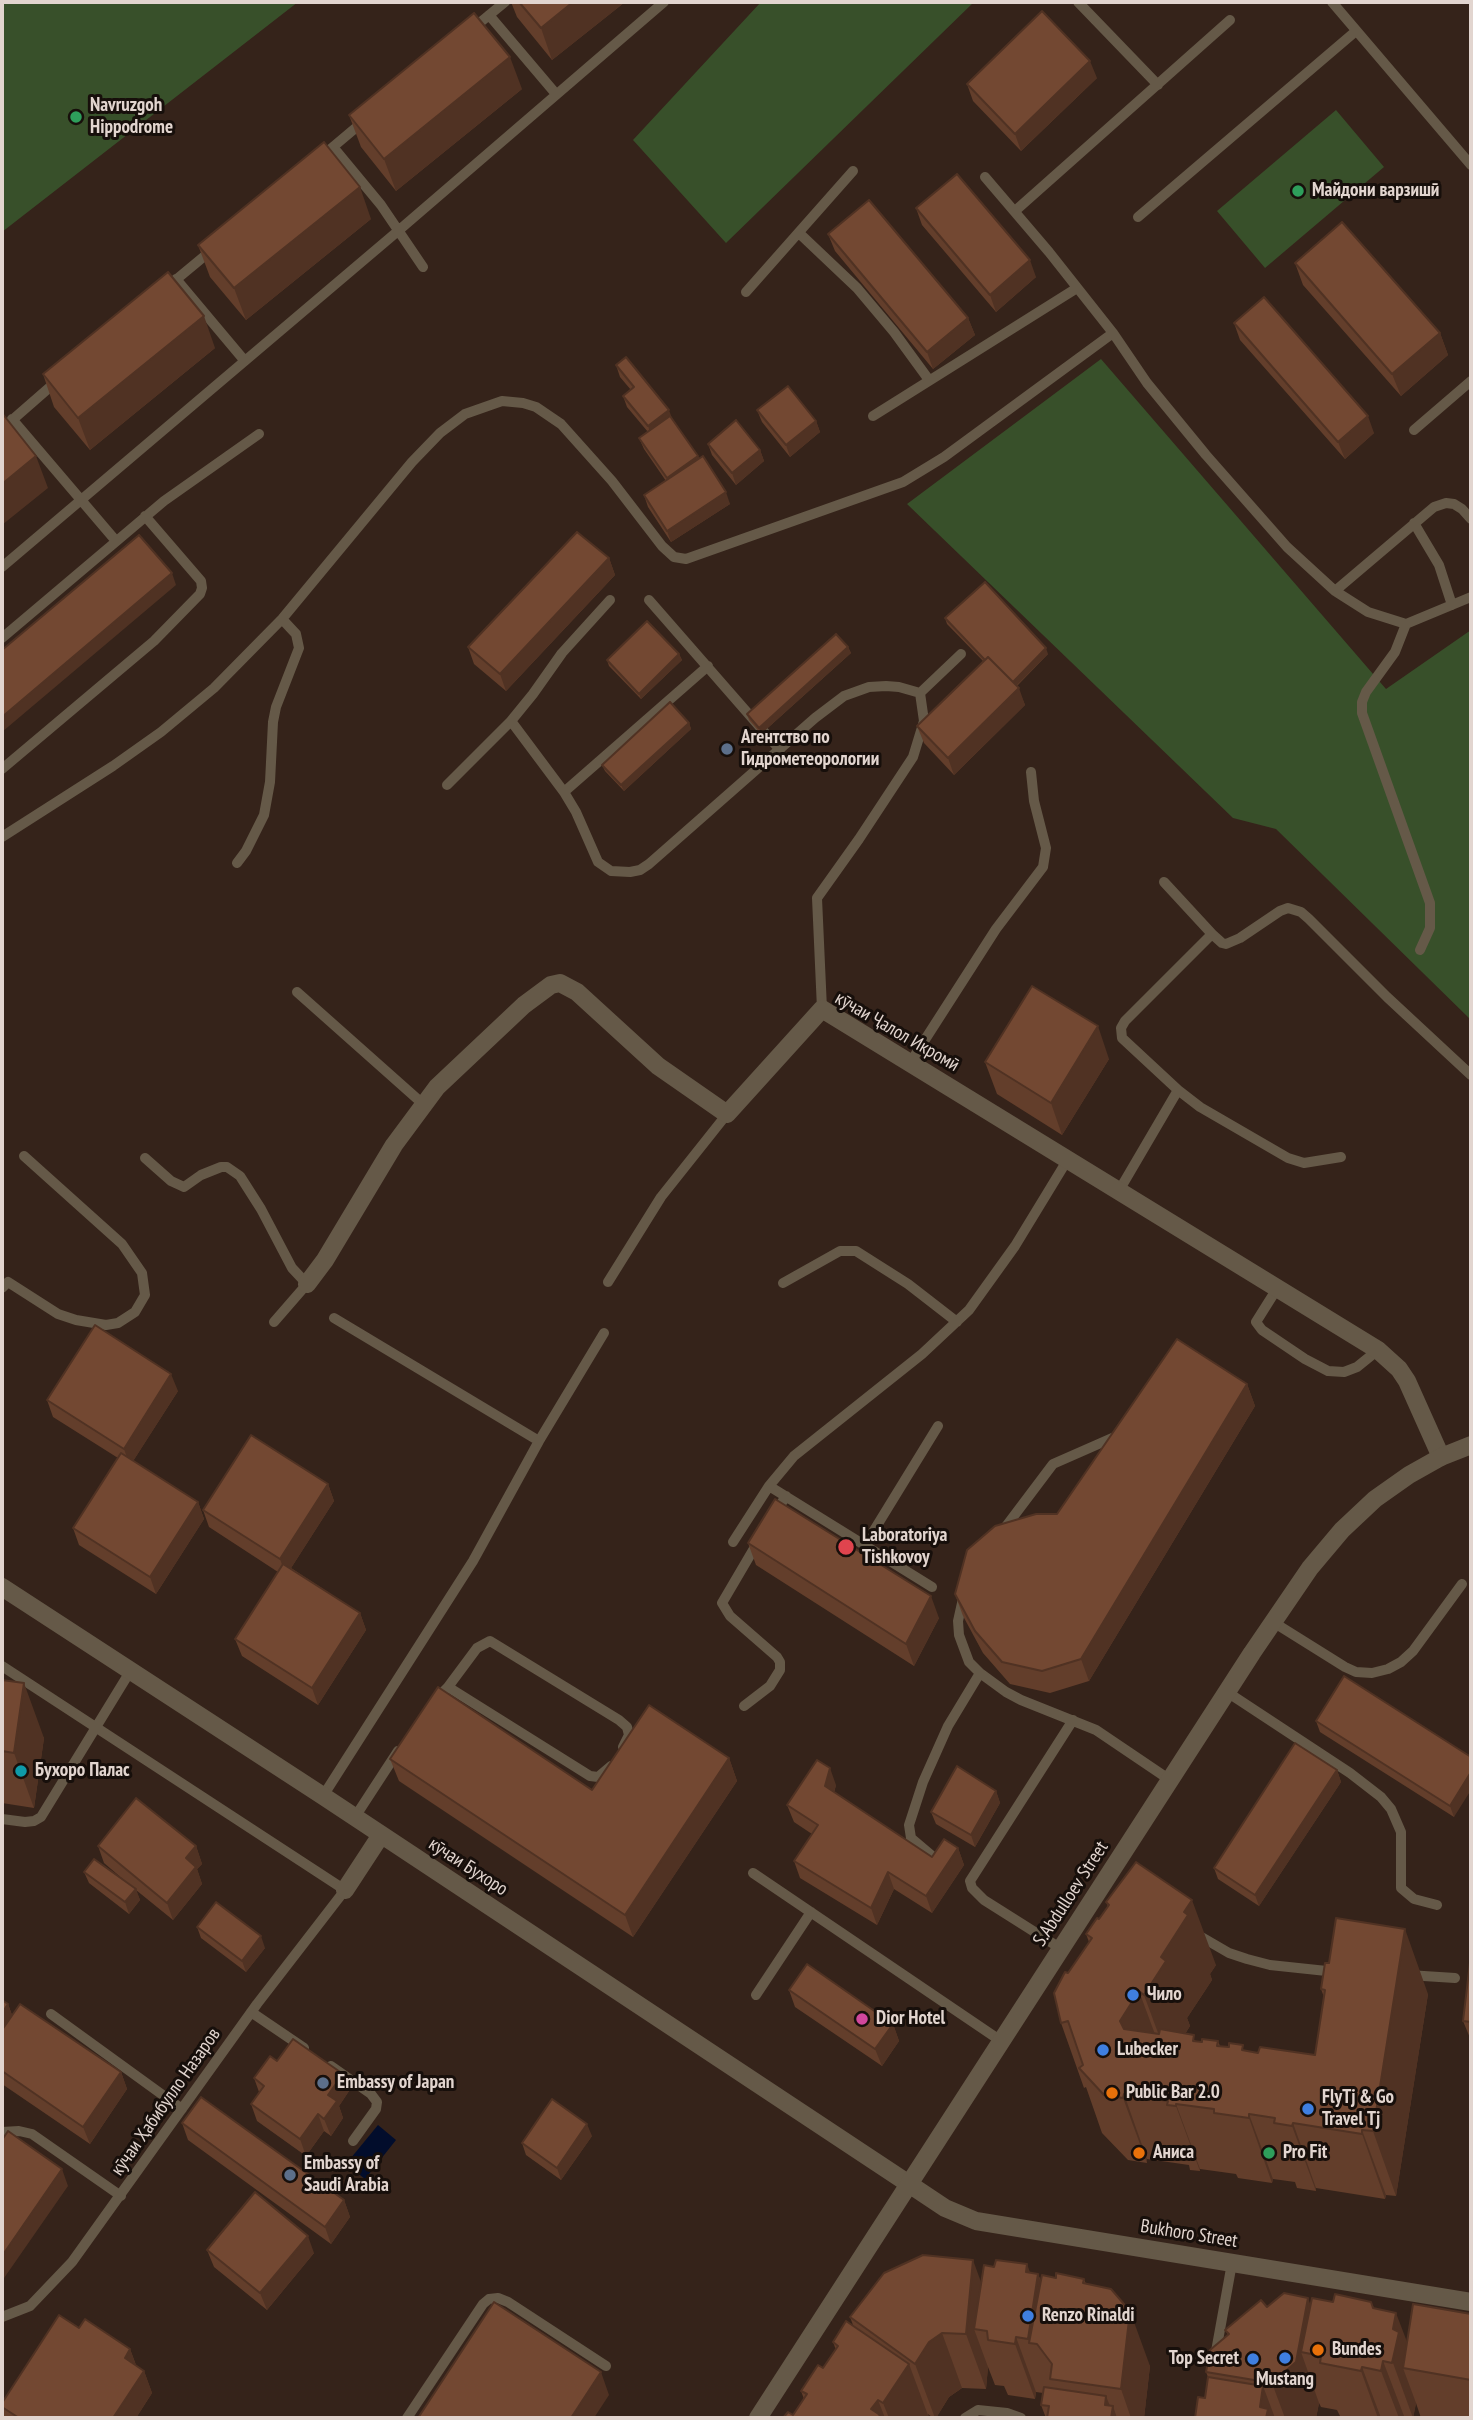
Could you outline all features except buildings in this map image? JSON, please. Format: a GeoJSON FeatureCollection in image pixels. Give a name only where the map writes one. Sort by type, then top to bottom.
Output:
{"type":"FeatureCollection","features":[{"type":"Feature","properties":{"kind":"street"},"geometry":{"type":"LineString","coordinates":[[307,1284],[325,1260],[394,1144],[423,1104],[453,1069],[540,991],[560,983],[577,992],[658,1066],[727,1114]]}},
{"type":"Feature","properties":{"kind":"street","name":"кӯчаи Ҷалол Икромӣ"},"geometry":{"type":"LineString","coordinates":[[727,1114],[821,1009],[1120,1189],[1378,1350],[1399,1369],[1407,1381],[1441,1457]]}},
{"type":"Feature","properties":{"kind":"street","name":"S.Abdulloev Street"},"geometry":{"type":"LineString","coordinates":[[758,2418],[1060,1948],[1112,1881],[1170,1780],[1310,1568],[1359,1514],[1393,1486],[1441,1457],[1471,1444]]}},
{"type":"Feature","properties":{"kind":"street","name":"кӯчаи Бухоро"},"geometry":{"type":"LineString","coordinates":[[2,1587],[909,2184]]}},
{"type":"Feature","properties":{"kind":"street"},"geometry":{"type":"LineString","coordinates":[[345,1890],[381,1835]]}},
{"type":"Feature","properties":{"kind":"street","name":"Bukhoro Street"},"geometry":{"type":"LineString","coordinates":[[909,2184],[945,2208],[976,2221],[1232,2263],[1439,2303],[1471,2302]]}},
{"type":"Feature","properties":{"kind":"lane"},"geometry":{"type":"LineString","coordinates":[[458,41],[505,2]]}},
{"type":"Feature","properties":{"kind":"lane"},"geometry":{"type":"LineString","coordinates":[[2,567],[664,2]]}},
{"type":"Feature","properties":{"kind":"lane"},"geometry":{"type":"LineString","coordinates":[[1078,2],[1158,85]]}},
{"type":"Feature","properties":{"kind":"lane"},"geometry":{"type":"LineString","coordinates":[[1332,2],[1471,165]]}},
{"type":"Feature","properties":{"kind":"lane"},"geometry":{"type":"LineString","coordinates":[[489,15],[556,94]]}},
{"type":"Feature","properties":{"kind":"lane"},"geometry":{"type":"LineString","coordinates":[[1014,211],[1230,20]]}},
{"type":"Feature","properties":{"kind":"lane"},"geometry":{"type":"LineString","coordinates":[[1138,217],[1356,31]]}},
{"type":"Feature","properties":{"kind":"lane"},"geometry":{"type":"LineString","coordinates":[[312,165],[374,112]]}},
{"type":"Feature","properties":{"kind":"lane"},"geometry":{"type":"LineString","coordinates":[[333,147],[381,205],[423,267]]}},
{"type":"Feature","properties":{"kind":"lane"},"geometry":{"type":"LineString","coordinates":[[746,292],[853,171]]}},
{"type":"Feature","properties":{"kind":"lane"},"geometry":{"type":"LineString","coordinates":[[985,177],[1113,333],[1147,383],[1206,455],[1287,547],[1335,591],[1368,612],[1406,624],[1471,597]]}},
{"type":"Feature","properties":{"kind":"lane"},"geometry":{"type":"LineString","coordinates":[[799,233],[857,288],[888,324],[929,380]]}},
{"type":"Feature","properties":{"kind":"lane"},"geometry":{"type":"LineString","coordinates":[[156,297],[218,244]]}},
{"type":"Feature","properties":{"kind":"lane"},"geometry":{"type":"LineString","coordinates":[[176,279],[244,359]]}},
{"type":"Feature","properties":{"kind":"lane"},"geometry":{"type":"LineString","coordinates":[[873,416],[1077,288]]}},
{"type":"Feature","properties":{"kind":"lane"},"geometry":{"type":"LineString","coordinates":[[2,837],[161,732],[214,688],[282,619],[427,446],[453,422],[477,408],[512,401],[536,407],[549,414],[590,454],[669,554],[686,559],[910,478],[944,457],[1113,333]]}},
{"type":"Feature","properties":{"kind":"lane"},"geometry":{"type":"LineString","coordinates":[[2,429],[64,375]]}},
{"type":"Feature","properties":{"kind":"lane"},"geometry":{"type":"LineString","coordinates":[[1414,430],[1471,381]]}},
{"type":"Feature","properties":{"kind":"lane"},"geometry":{"type":"LineString","coordinates":[[12,419],[116,541]]}},
{"type":"Feature","properties":{"kind":"lane"},"geometry":{"type":"LineString","coordinates":[[2,638],[145,516],[259,434]]}},
{"type":"Feature","properties":{"kind":"lane"},"geometry":{"type":"LineString","coordinates":[[1335,591],[1434,507],[1446,503],[1454,504],[1471,519]]}},
{"type":"Feature","properties":{"kind":"lane"},"geometry":{"type":"LineString","coordinates":[[2,769],[154,641],[200,594],[201,581],[145,516]]}},
{"type":"Feature","properties":{"kind":"lane"},"geometry":{"type":"LineString","coordinates":[[1414,523],[1433,552],[1452,605]]}},
{"type":"Feature","properties":{"kind":"lane"},"geometry":{"type":"LineString","coordinates":[[447,785],[511,720],[562,653],[610,600]]}},
{"type":"Feature","properties":{"kind":"lane"},"geometry":{"type":"LineString","coordinates":[[649,600],[780,750]]}},
{"type":"Feature","properties":{"kind":"lane"},"geometry":{"type":"LineString","coordinates":[[237,863],[264,815],[271,782],[271,747],[276,707],[299,648],[296,634],[282,619]]}},
{"type":"Feature","properties":{"kind":"lane"},"geometry":{"type":"LineString","coordinates":[[1406,624],[1395,652],[1366,692],[1362,713],[1430,903],[1430,928],[1420,950]]}},
{"type":"Feature","properties":{"kind":"lane"},"geometry":{"type":"LineString","coordinates":[[920,693],[961,654]]}},
{"type":"Feature","properties":{"kind":"lane"},"geometry":{"type":"LineString","coordinates":[[564,792],[708,666]]}},
{"type":"Feature","properties":{"kind":"lane"},"geometry":{"type":"LineString","coordinates":[[511,720],[564,792],[598,862],[611,871],[630,872],[649,864],[832,704],[857,690],[886,686],[920,693]]}},
{"type":"Feature","properties":{"kind":"lane"},"geometry":{"type":"LineString","coordinates":[[821,1009],[817,898],[913,757],[924,721],[920,693]]}},
{"type":"Feature","properties":{"kind":"lane"},"geometry":{"type":"LineString","coordinates":[[911,1063],[996,929],[1043,867],[1046,848],[1034,801],[1031,772]]}},
{"type":"Feature","properties":{"kind":"lane"},"geometry":{"type":"LineString","coordinates":[[1164,882],[1212,934],[1226,944],[1240,938],[1280,911],[1288,908],[1301,912],[1404,1014],[1471,1075]]}},
{"type":"Feature","properties":{"kind":"lane"},"geometry":{"type":"LineString","coordinates":[[1212,934],[1125,1021],[1121,1028],[1122,1038],[1200,1107],[1289,1158],[1304,1163],[1341,1157]]}},
{"type":"Feature","properties":{"kind":"lane"},"geometry":{"type":"LineString","coordinates":[[297,992],[423,1104]]}},
{"type":"Feature","properties":{"kind":"lane"},"geometry":{"type":"LineString","coordinates":[[1120,1189],[1178,1090]]}},
{"type":"Feature","properties":{"kind":"lane"},"geometry":{"type":"LineString","coordinates":[[608,1282],[661,1197],[727,1114]]}},
{"type":"Feature","properties":{"kind":"lane"},"geometry":{"type":"LineString","coordinates":[[4,1282],[58,1314],[94,1324],[106,1325],[127,1319],[135,1312],[145,1295],[142,1273],[122,1244],[24,1156]]}},
{"type":"Feature","properties":{"kind":"lane"},"geometry":{"type":"LineString","coordinates":[[145,1158],[172,1181],[184,1187],[213,1169],[227,1167],[249,1188],[292,1268],[307,1284],[274,1322]]}},
{"type":"Feature","properties":{"kind":"lane"},"geometry":{"type":"LineString","coordinates":[[733,1542],[781,1470],[810,1441],[900,1372],[978,1300],[1068,1158]]}},
{"type":"Feature","properties":{"kind":"lane"},"geometry":{"type":"LineString","coordinates":[[783,1283],[832,1255],[848,1250],[856,1251],[916,1290],[957,1322]]}},
{"type":"Feature","properties":{"kind":"lane"},"geometry":{"type":"LineString","coordinates":[[1278,1287],[1256,1322],[1262,1331],[1305,1359],[1328,1371],[1344,1372],[1357,1367],[1378,1350]]}},
{"type":"Feature","properties":{"kind":"lane"},"geometry":{"type":"LineString","coordinates":[[334,1318],[539,1441]]}},
{"type":"Feature","properties":{"kind":"lane"},"geometry":{"type":"LineString","coordinates":[[323,1796],[473,1560],[539,1441],[604,1333]]}},
{"type":"Feature","properties":{"kind":"lane"},"geometry":{"type":"LineString","coordinates":[[865,1545],[938,1426]]}},
{"type":"Feature","properties":{"kind":"lane"},"geometry":{"type":"LineString","coordinates":[[994,1543],[1053,1464],[1123,1433]]}},
{"type":"Feature","properties":{"kind":"lane"},"geometry":{"type":"LineString","coordinates":[[769,1486],[932,1587]]}},
{"type":"Feature","properties":{"kind":"lane"},"geometry":{"type":"LineString","coordinates":[[744,1706],[776,1679],[780,1662],[730,1616],[722,1603],[786,1496]]}},
{"type":"Feature","properties":{"kind":"lane"},"geometry":{"type":"LineString","coordinates":[[968,1583],[961,1606],[959,1635],[970,1661],[980,1673],[1021,1700],[1096,1730],[1170,1780]]}},
{"type":"Feature","properties":{"kind":"lane"},"geometry":{"type":"LineString","coordinates":[[1273,1622],[1356,1672],[1388,1669],[1413,1651],[1462,1584]]}},
{"type":"Feature","properties":{"kind":"lane"},"geometry":{"type":"LineString","coordinates":[[424,1713],[477,1648],[489,1641],[619,1720],[627,1727],[629,1735],[605,1773],[598,1777],[590,1776],[447,1687]]}},
{"type":"Feature","properties":{"kind":"lane"},"geometry":{"type":"LineString","coordinates":[[2,1666],[345,1890]]}},
{"type":"Feature","properties":{"kind":"lane"},"geometry":{"type":"LineString","coordinates":[[2,1819],[25,1822],[34,1821],[41,1816],[131,1670]]}},
{"type":"Feature","properties":{"kind":"lane"},"geometry":{"type":"LineString","coordinates":[[937,1860],[911,1839],[909,1825],[943,1735],[980,1673]]}},
{"type":"Feature","properties":{"kind":"lane"},"geometry":{"type":"LineString","coordinates":[[1227,1692],[1350,1773],[1381,1797],[1398,1820],[1401,1832],[1401,1888],[1414,1899],[1437,1905]]}},
{"type":"Feature","properties":{"kind":"lane"},"geometry":{"type":"LineString","coordinates":[[1060,1948],[984,1900],[972,1888],[970,1881],[1073,1720]]}},
{"type":"Feature","properties":{"kind":"lane"},"geometry":{"type":"LineString","coordinates":[[355,1817],[409,1736]]}},
{"type":"Feature","properties":{"kind":"lane"},"geometry":{"type":"LineString","coordinates":[[753,1873],[1000,2041]]}},
{"type":"Feature","properties":{"kind":"lane","name":"кӯчаи Ҳабибулло Назаров"},"geometry":{"type":"LineString","coordinates":[[2,2318],[30,2306],[72,2262],[251,2012],[345,1890]]}},
{"type":"Feature","properties":{"kind":"lane"},"geometry":{"type":"LineString","coordinates":[[756,1995],[811,1912]]}},
{"type":"Feature","properties":{"kind":"lane"},"geometry":{"type":"LineString","coordinates":[[1192,1931],[1229,1953],[1247,1959],[1270,1965],[1342,1972]]}},
{"type":"Feature","properties":{"kind":"lane"},"geometry":{"type":"LineString","coordinates":[[1392,1975],[1455,1978]]}},
{"type":"Feature","properties":{"kind":"lane"},"geometry":{"type":"LineString","coordinates":[[251,2012],[375,2097],[376,2109],[354,2141]]}},
{"type":"Feature","properties":{"kind":"lane"},"geometry":{"type":"LineString","coordinates":[[51,2014],[182,2109]]}},
{"type":"Feature","properties":{"kind":"lane"},"geometry":{"type":"LineString","coordinates":[[2,2132],[19,2131],[32,2134],[121,2196]]}},
{"type":"Feature","properties":{"kind":"lane"},"geometry":{"type":"LineString","coordinates":[[1214,2367],[1232,2263]]}},
{"type":"Feature","properties":{"kind":"lane"},"geometry":{"type":"LineString","coordinates":[[407,2418],[483,2304],[489,2299],[498,2298],[508,2302],[606,2366]]}},
{"type":"Feature","properties":{"kind":"lane"},"geometry":{"type":"LineString","coordinates":[[965,2418],[978,2410],[1007,2413],[1021,2418]]}},
{"type":"Feature","properties":{"kind":"green space","name":"Navruzgoh Hippodrome"},"geometry":{"type":"Polygon","coordinates":[[[2,2],[298,2],[2,232],[2,2]]]}},
{"type":"Feature","properties":{"kind":"green space"},"geometry":{"type":"Polygon","coordinates":[[[761,2],[974,2],[726,243],[633,140],[761,2]]]}},
{"type":"Feature","properties":{"kind":"green space","name":"Майдони варзишӣ"},"geometry":{"type":"Polygon","coordinates":[[[1336,110],[1384,167],[1265,268],[1217,211],[1336,110]]]}},
{"type":"Feature","properties":{"kind":"green space"},"geometry":{"type":"Polygon","coordinates":[[[1101,359],[1386,689],[1471,630],[1471,1020],[1276,829],[1233,818],[907,504],[1101,359]]]}},
{"type":"Feature","properties":{"kind":"water"},"geometry":{"type":"Polygon","coordinates":[[[378,2125],[396,2140],[365,2179],[346,2164],[378,2125]]]}},
{"type":"Feature","properties":{"kind":"place","name":"Navruzgoh Hippodrome"},"geometry":{"type":"Point","coordinates":[76,117]}},
{"type":"Feature","properties":{"kind":"place","name":"Майдони варзишӣ"},"geometry":{"type":"Point","coordinates":[1298,191]}},
{"type":"Feature","properties":{"kind":"place","name":"Агентство по Гидрометеорологии"},"geometry":{"type":"Point","coordinates":[727,749]}},
{"type":"Feature","properties":{"kind":"place","name":"Laboratoriya Tishkovoy"},"geometry":{"type":"Point","coordinates":[846,1547]}},
{"type":"Feature","properties":{"kind":"place","name":"Бухоро Палас"},"geometry":{"type":"Point","coordinates":[21,1771]}},
{"type":"Feature","properties":{"kind":"place","name":"Чило"},"geometry":{"type":"Point","coordinates":[1133,1995]}},
{"type":"Feature","properties":{"kind":"place","name":"Dior Hotel"},"geometry":{"type":"Point","coordinates":[862,2019]}},
{"type":"Feature","properties":{"kind":"place","name":"Lubecker"},"geometry":{"type":"Point","coordinates":[1103,2050]}},
{"type":"Feature","properties":{"kind":"place","name":"Embassy of Japan"},"geometry":{"type":"Point","coordinates":[323,2083]}},
{"type":"Feature","properties":{"kind":"place","name":"Public Bar 2.0"},"geometry":{"type":"Point","coordinates":[1112,2093]}},
{"type":"Feature","properties":{"kind":"place","name":"FlyTj & Go Travel Tj"},"geometry":{"type":"Point","coordinates":[1308,2109]}},
{"type":"Feature","properties":{"kind":"place","name":"Аниса"},"geometry":{"type":"Point","coordinates":[1139,2153]}},
{"type":"Feature","properties":{"kind":"place","name":"Pro Fit"},"geometry":{"type":"Point","coordinates":[1269,2153]}},
{"type":"Feature","properties":{"kind":"place","name":"Embassy of Saudi Arabia"},"geometry":{"type":"Point","coordinates":[290,2175]}},
{"type":"Feature","properties":{"kind":"place","name":"Renzo Rinaldi"},"geometry":{"type":"Point","coordinates":[1028,2316]}},
{"type":"Feature","properties":{"kind":"place","name":"Bundes"},"geometry":{"type":"Point","coordinates":[1318,2350]}},
{"type":"Feature","properties":{"kind":"place","name":"Mustang"},"geometry":{"type":"Point","coordinates":[1285,2358]}},
{"type":"Feature","properties":{"kind":"place","name":"Top Secret"},"geometry":{"type":"Point","coordinates":[1253,2359]}}]}
